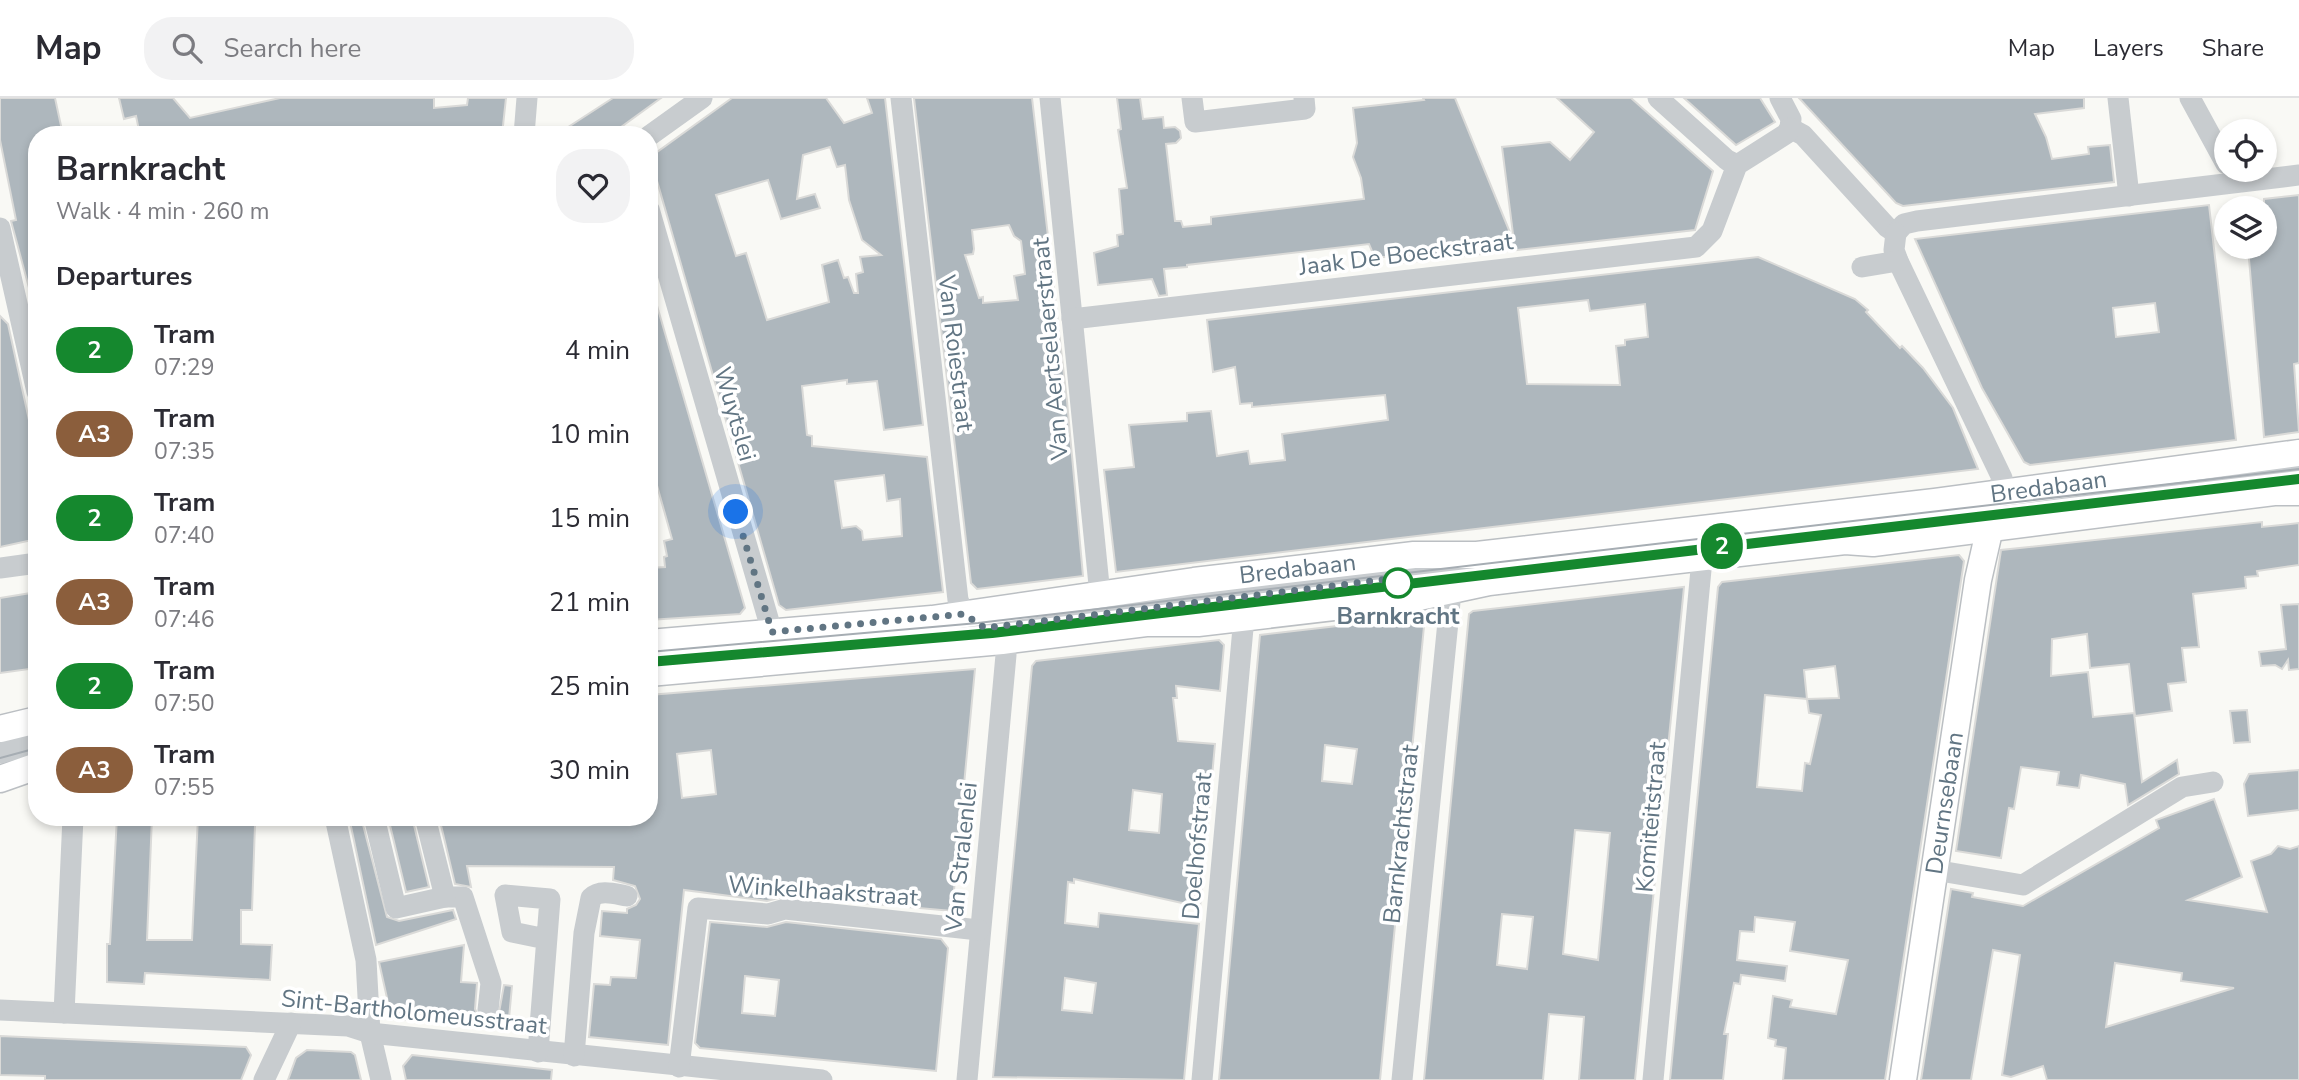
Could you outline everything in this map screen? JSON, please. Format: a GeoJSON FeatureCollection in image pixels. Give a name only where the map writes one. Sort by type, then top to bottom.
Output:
{"type":"FeatureCollection","features":[{"type":"Feature","properties":{"kind":"main road","name":"Bredabaan"},"geometry":{"type":"LineString","coordinates":[[658,642],[772,632],[1198,623],[1451,592],[1489,582],[1844,541],[1873,543],[1993,510],[2295,461]]}},
{"type":"Feature","properties":{"kind":"main road","name":"Bredabaan"},"geometry":{"type":"LineString","coordinates":[[658,672],[984,628],[1100,595],[1414,555],[1477,555],[1935,502],[1993,510],[2299,492]]}},
{"type":"Feature","properties":{"kind":"main road","name":"Deurnsebaan"},"geometry":{"type":"LineString","coordinates":[[1903,1080],[1934,870],[1993,510]]}},
{"type":"Feature","properties":{"kind":"main road"},"geometry":{"type":"LineString","coordinates":[[0,729],[28,722]]}},
{"type":"Feature","properties":{"kind":"main road"},"geometry":{"type":"LineString","coordinates":[[0,779],[28,769]]}},
{"type":"Feature","properties":{"kind":"street"},"geometry":{"type":"LineString","coordinates":[[525,126],[527,98]]}},
{"type":"Feature","properties":{"kind":"street"},"geometry":{"type":"LineString","coordinates":[[658,130],[702,98]]}},
{"type":"Feature","properties":{"kind":"street","name":"Van Roiestraat"},"geometry":{"type":"LineString","coordinates":[[901,98],[958,600],[984,628]]}},
{"type":"Feature","properties":{"kind":"street","name":"Van Aertselaerstraat"},"geometry":{"type":"LineString","coordinates":[[1050,98],[1100,595]]}},
{"type":"Feature","properties":{"kind":"street"},"geometry":{"type":"LineString","coordinates":[[1192,98],[1195,122],[1305,109],[1304,98]]}},
{"type":"Feature","properties":{"kind":"street"},"geometry":{"type":"LineString","coordinates":[[1658,98],[1727,160],[1737,165],[1786,134],[1790,128],[1791,119],[1780,98]]}},
{"type":"Feature","properties":{"kind":"street"},"geometry":{"type":"LineString","coordinates":[[2118,98],[2129,196]]}},
{"type":"Feature","properties":{"kind":"street"},"geometry":{"type":"LineString","coordinates":[[2190,98],[2214,144]]}},
{"type":"Feature","properties":{"kind":"street"},"geometry":{"type":"LineString","coordinates":[[1790,128],[1803,135],[1887,227],[1896,233]]}},
{"type":"Feature","properties":{"kind":"street","name":"Jaak De Boeckstraat"},"geometry":{"type":"LineString","coordinates":[[1072,319],[1696,247],[1712,232],[1737,165]]}},
{"type":"Feature","properties":{"kind":"street"},"geometry":{"type":"LineString","coordinates":[[2277,174],[2299,175]]}},
{"type":"Feature","properties":{"kind":"street"},"geometry":{"type":"LineString","coordinates":[[1993,510],[2002,478],[1898,261],[1894,250],[1896,233],[1904,224],[1917,221],[2129,196],[2214,176]]}},
{"type":"Feature","properties":{"kind":"street"},"geometry":{"type":"LineString","coordinates":[[0,228],[8,302],[28,364]]}},
{"type":"Feature","properties":{"kind":"street","name":"Wuytslei"},"geometry":{"type":"LineString","coordinates":[[658,240],[772,632]]}},
{"type":"Feature","properties":{"kind":"street"},"geometry":{"type":"LineString","coordinates":[[1862,267],[1898,261]]}},
{"type":"Feature","properties":{"kind":"street","name":"Bredabaan"},"geometry":{"type":"LineString","coordinates":[[658,656],[984,628],[1993,510]]}},
{"type":"Feature","properties":{"kind":"street","name":"Komiteitstraat"},"geometry":{"type":"LineString","coordinates":[[1653,1080],[1702,559]]}},
{"type":"Feature","properties":{"kind":"street"},"geometry":{"type":"LineString","coordinates":[[0,568],[28,564]]}},
{"type":"Feature","properties":{"kind":"street","name":"Barnkrachtstraat"},"geometry":{"type":"LineString","coordinates":[[1402,1080],[1451,592]]}},
{"type":"Feature","properties":{"kind":"street","name":"Doelhofstraat"},"geometry":{"type":"LineString","coordinates":[[1202,1080],[1244,617]]}},
{"type":"Feature","properties":{"kind":"street","name":"Van Stralenlei"},"geometry":{"type":"LineString","coordinates":[[967,1080],[979,930],[1007,671],[984,628]]}},
{"type":"Feature","properties":{"kind":"street"},"geometry":{"type":"LineString","coordinates":[[0,753],[28,745]]}},
{"type":"Feature","properties":{"kind":"street"},"geometry":{"type":"LineString","coordinates":[[1934,870],[2023,885],[2182,787],[2213,782]]}},
{"type":"Feature","properties":{"kind":"street"},"geometry":{"type":"LineString","coordinates":[[64,1013],[73,826]]}},
{"type":"Feature","properties":{"kind":"street"},"geometry":{"type":"LineString","coordinates":[[337,826],[366,960],[370,1033],[381,1080]]}},
{"type":"Feature","properties":{"kind":"street"},"geometry":{"type":"LineString","coordinates":[[376,826],[396,908],[445,897],[463,897],[474,923],[491,984],[486,1028]]}},
{"type":"Feature","properties":{"kind":"street"},"geometry":{"type":"LineString","coordinates":[[427,826],[445,897]]}},
{"type":"Feature","properties":{"kind":"street"},"geometry":{"type":"LineString","coordinates":[[574,1056],[584,933],[591,898],[607,893],[627,896]]}},
{"type":"Feature","properties":{"kind":"street","name":"Winkelhaakstraat"},"geometry":{"type":"LineString","coordinates":[[679,1067],[698,908],[768,914],[785,909],[979,930]]}},
{"type":"Feature","properties":{"kind":"street"},"geometry":{"type":"LineString","coordinates":[[538,1052],[546,939]]}},
{"type":"Feature","properties":{"kind":"street","name":"Sint-Bartholomeusstraat"},"geometry":{"type":"LineString","coordinates":[[0,1010],[348,1026],[370,1033],[486,1028],[538,1052],[821,1080]]}},
{"type":"Feature","properties":{"kind":"street"},"geometry":{"type":"LineString","coordinates":[[264,1080],[279,1043],[291,1023]]}},
{"type":"Feature","properties":{"kind":"building"},"geometry":{"type":"Polygon","coordinates":[[[0,98],[55,98],[61,126],[28,126],[28,284],[11,221],[16,220],[0,140],[0,98]]]}},
{"type":"Feature","properties":{"kind":"building"},"geometry":{"type":"Polygon","coordinates":[[[119,98],[173,98],[190,118],[280,98],[434,98],[434,108],[467,105],[468,98],[506,98],[503,126],[138,126],[136,116],[124,119],[119,98]]]}},
{"type":"Feature","properties":{"kind":"building"},"geometry":{"type":"Polygon","coordinates":[[[613,98],[661,98],[622,126],[570,126],[613,98]]]}},
{"type":"Feature","properties":{"kind":"building"},"geometry":{"type":"Polygon","coordinates":[[[732,98],[826,98],[844,123],[872,113],[867,98],[885,98],[923,425],[884,430],[877,381],[847,384],[847,380],[802,386],[807,435],[812,436],[812,446],[927,457],[943,592],[786,610],[779,605],[658,184],[658,151],[732,98]],[[830,147],[803,155],[797,199],[815,194],[820,208],[781,219],[768,180],[716,195],[736,256],[746,253],[767,320],[829,302],[822,265],[838,260],[844,278],[848,277],[854,293],[858,293],[856,274],[863,272],[860,257],[881,255],[862,240],[849,200],[845,165],[837,167],[830,147]],[[884,475],[835,481],[842,528],[856,526],[862,531],[863,540],[902,536],[900,499],[887,501],[884,475]]]}},
{"type":"Feature","properties":{"kind":"building"},"geometry":{"type":"Polygon","coordinates":[[[914,98],[1032,98],[1067,401],[1083,576],[977,589],[971,583],[914,98]],[[1009,225],[972,230],[973,254],[965,255],[979,298],[983,297],[983,303],[1018,300],[1014,276],[1025,274],[1021,241],[1014,236],[1009,225]]]}},
{"type":"Feature","properties":{"kind":"building"},"geometry":{"type":"Polygon","coordinates":[[[1117,98],[1140,98],[1143,119],[1163,117],[1164,128],[1175,127],[1180,131],[1181,138],[1176,143],[1166,144],[1175,221],[1181,221],[1183,227],[1211,224],[1211,217],[1364,199],[1361,178],[1353,157],[1357,143],[1353,108],[1424,100],[1423,98],[1455,98],[1511,235],[1502,147],[1550,142],[1570,160],[1594,132],[1557,98],[1631,98],[1713,171],[1695,230],[1401,263],[1392,256],[1375,258],[1369,244],[1187,265],[1164,269],[1167,295],[1159,296],[1152,279],[1098,285],[1094,253],[1118,246],[1117,235],[1123,234],[1119,189],[1127,188],[1118,130],[1121,129],[1117,98]]]}},
{"type":"Feature","properties":{"kind":"building"},"geometry":{"type":"Polygon","coordinates":[[[1684,98],[1760,98],[1775,122],[1736,145],[1684,98]]]}},
{"type":"Feature","properties":{"kind":"building"},"geometry":{"type":"Polygon","coordinates":[[[1799,98],[2084,98],[2084,108],[2035,114],[2046,137],[2052,159],[2089,154],[2088,147],[2110,145],[2114,182],[1903,206],[1896,203],[1799,98]]]}},
{"type":"Feature","properties":{"kind":"building"},"geometry":{"type":"Polygon","coordinates":[[[2299,195],[2299,363],[2294,364],[2299,432],[2264,437],[2249,259],[2277,259],[2277,198],[2299,195]]]}},
{"type":"Feature","properties":{"kind":"building"},"geometry":{"type":"Polygon","coordinates":[[[2209,205],[2236,440],[2030,465],[2024,462],[1982,388],[1915,239],[2209,205]],[[2155,303],[2113,308],[2116,337],[2159,332],[2155,303]]]}},
{"type":"Feature","properties":{"kind":"building"},"geometry":{"type":"Polygon","coordinates":[[[1758,257],[1855,299],[1868,310],[1866,312],[1900,348],[1902,346],[1923,368],[1953,408],[1978,469],[1116,572],[1104,470],[1134,467],[1129,425],[1187,421],[1187,413],[1211,411],[1217,456],[1248,451],[1250,464],[1285,460],[1282,434],[1388,420],[1385,395],[1252,407],[1252,403],[1240,404],[1235,367],[1213,372],[1207,320],[1758,257]],[[1588,300],[1518,308],[1527,384],[1620,385],[1616,346],[1625,345],[1625,340],[1648,337],[1645,304],[1590,311],[1588,300]]]}},
{"type":"Feature","properties":{"kind":"building"},"geometry":{"type":"Polygon","coordinates":[[[658,309],[745,608],[740,614],[658,619],[658,567],[665,567],[664,557],[667,556],[664,541],[672,539],[658,489],[658,309]]]}},
{"type":"Feature","properties":{"kind":"building"},"geometry":{"type":"Polygon","coordinates":[[[0,316],[8,324],[28,415],[28,541],[0,547],[0,316]]]}},
{"type":"Feature","properties":{"kind":"building"},"geometry":{"type":"Polygon","coordinates":[[[2262,522],[2262,527],[2299,523],[2299,565],[2257,571],[2258,576],[2245,577],[2246,588],[2193,594],[2199,647],[2182,648],[2186,682],[2168,684],[2172,711],[2135,716],[2129,664],[2090,668],[2087,634],[2052,639],[2051,676],[2088,672],[2093,717],[2134,713],[2142,782],[2177,760],[2179,774],[2128,805],[2125,784],[2081,775],[2079,788],[2057,785],[2059,772],[2021,767],[2014,809],[2009,808],[2001,858],[1956,851],[2001,550],[2262,522]]]}},
{"type":"Feature","properties":{"kind":"building"},"geometry":{"type":"Polygon","coordinates":[[[1959,555],[1964,561],[1885,1080],[1783,1080],[1786,1048],[1775,1046],[1776,1040],[1768,1038],[1773,996],[1792,1000],[1790,1007],[1836,1014],[1848,960],[1790,951],[1795,922],[1755,917],[1754,932],[1740,931],[1737,960],[1787,966],[1785,981],[1741,975],[1740,984],[1734,983],[1724,1034],[1728,1034],[1723,1080],[1670,1080],[1718,587],[1722,582],[1959,555]],[[1835,666],[1804,670],[1807,699],[1839,698],[1835,666]],[[1765,695],[1757,787],[1802,791],[1805,763],[1810,764],[1821,715],[1809,713],[1807,699],[1765,695]]]}},
{"type":"Feature","properties":{"kind":"building"},"geometry":{"type":"Polygon","coordinates":[[[1684,587],[1635,1080],[1579,1080],[1584,1017],[1549,1014],[1543,1080],[1424,1080],[1469,614],[1473,611],[1684,587]],[[1575,830],[1563,954],[1598,960],[1610,833],[1575,830]],[[1502,914],[1497,965],[1527,969],[1533,917],[1502,914]]]}},
{"type":"Feature","properties":{"kind":"building"},"geometry":{"type":"Polygon","coordinates":[[[28,593],[28,669],[0,673],[0,598],[28,593]]]}},
{"type":"Feature","properties":{"kind":"building"},"geometry":{"type":"Polygon","coordinates":[[[2299,604],[2299,669],[2289,670],[2288,660],[2282,669],[2275,665],[2261,666],[2259,652],[2286,649],[2281,605],[2299,604]]]}},
{"type":"Feature","properties":{"kind":"building"},"geometry":{"type":"Polygon","coordinates":[[[1425,616],[1380,1080],[1219,1080],[1260,635],[1425,616]],[[1325,745],[1322,781],[1352,784],[1357,749],[1325,745]]]}},
{"type":"Feature","properties":{"kind":"building"},"geometry":{"type":"Polygon","coordinates":[[[1219,640],[1224,645],[1220,691],[1176,686],[1177,698],[1173,698],[1178,741],[1215,744],[1200,907],[1074,879],[1074,883],[1068,882],[1065,923],[1098,927],[1099,913],[1199,924],[1184,1080],[993,1077],[1032,666],[1036,661],[1219,640]],[[1133,790],[1129,830],[1159,833],[1162,794],[1133,790]],[[1065,978],[1062,1010],[1092,1013],[1096,983],[1065,978]]]}},
{"type":"Feature","properties":{"kind":"building"},"geometry":{"type":"Polygon","coordinates":[[[975,669],[952,911],[786,896],[767,901],[684,890],[668,1045],[589,1037],[594,984],[610,985],[611,977],[636,978],[640,940],[600,936],[602,911],[627,913],[627,909],[636,905],[640,899],[635,886],[613,880],[614,867],[467,866],[471,887],[455,884],[441,826],[658,826],[658,694],[975,669]],[[711,750],[677,754],[682,798],[716,794],[711,750]]]}},
{"type":"Feature","properties":{"kind":"building"},"geometry":{"type":"Polygon","coordinates":[[[2247,710],[2250,742],[2234,743],[2230,711],[2247,710]]]}},
{"type":"Feature","properties":{"kind":"building"},"geometry":{"type":"Polygon","coordinates":[[[2299,770],[2299,810],[2248,816],[2244,784],[2249,774],[2299,770]]]}},
{"type":"Feature","properties":{"kind":"building"},"geometry":{"type":"Polygon","coordinates":[[[2214,799],[2242,877],[2188,900],[2267,912],[2251,861],[2271,854],[2278,846],[2290,849],[2299,846],[2299,1080],[2047,1080],[2043,1066],[2011,1077],[2002,1075],[2020,955],[1993,950],[1971,1080],[1921,1080],[1951,889],[1973,893],[1972,897],[2023,906],[2159,828],[2156,820],[2214,799]],[[2115,963],[2106,1027],[2234,988],[2181,981],[2182,973],[2115,963]]]}},
{"type":"Feature","properties":{"kind":"building"},"geometry":{"type":"Polygon","coordinates":[[[117,826],[152,826],[147,940],[192,940],[198,826],[255,826],[252,910],[241,910],[241,944],[272,945],[270,980],[145,973],[144,984],[107,982],[107,944],[110,944],[117,826]]]}},
{"type":"Feature","properties":{"kind":"building"},"geometry":{"type":"Polygon","coordinates":[[[351,826],[363,826],[387,917],[399,921],[453,910],[456,919],[376,945],[351,826]]]}},
{"type":"Feature","properties":{"kind":"building"},"geometry":{"type":"Polygon","coordinates":[[[390,826],[414,826],[429,887],[406,892],[390,826]]]}},
{"type":"Feature","properties":{"kind":"building"},"geometry":{"type":"Polygon","coordinates":[[[710,922],[767,927],[786,922],[941,939],[948,948],[936,1071],[700,1048],[695,1043],[710,922]],[[745,976],[742,1013],[775,1016],[779,980],[745,976]]]}},
{"type":"Feature","properties":{"kind":"building"},"geometry":{"type":"Polygon","coordinates":[[[464,945],[461,982],[477,983],[475,1009],[480,1020],[487,1023],[498,1018],[504,985],[512,986],[508,1029],[395,1019],[391,1016],[379,962],[464,945]]]}},
{"type":"Feature","properties":{"kind":"building"},"geometry":{"type":"Polygon","coordinates":[[[0,1036],[246,1047],[251,1055],[241,1080],[45,1080],[45,1076],[0,1075],[0,1036]]]}},
{"type":"Feature","properties":{"kind":"building"},"geometry":{"type":"Polygon","coordinates":[[[307,1050],[351,1052],[355,1055],[361,1080],[288,1080],[296,1058],[307,1050]]]}},
{"type":"Feature","properties":{"kind":"building"},"geometry":{"type":"Polygon","coordinates":[[[412,1055],[552,1070],[551,1080],[406,1080],[403,1066],[412,1055]]]}},
{"type":"Feature","properties":{"kind":"tram line"},"geometry":{"type":"LineString","coordinates":[[658,651],[978,623],[2299,469]]}},
{"type":"Feature","properties":{"kind":"tram line","name":"2"},"geometry":{"type":"LineString","coordinates":[[658,661],[992,633],[2299,479]]}},
{"type":"Feature","properties":{"kind":"tram line"},"geometry":{"type":"LineString","coordinates":[[1457,577],[2299,480]]}},
{"type":"Feature","properties":{"kind":"tram line"},"geometry":{"type":"LineString","coordinates":[[960,635],[1102,619]]}},
{"type":"Feature","properties":{"kind":"tram line"},"geometry":{"type":"LineString","coordinates":[[0,758],[28,750]]}},
{"type":"Feature","properties":{"kind":"place","name":"Barnkracht"},"geometry":{"type":"Point","coordinates":[1398,583]}},
{"type":"Feature","properties":{"kind":"route"},"geometry":{"type":"LineString","coordinates":[[736,512],[772,632],[964,614],[985,628],[1389,579],[1398,583]]}}]}
